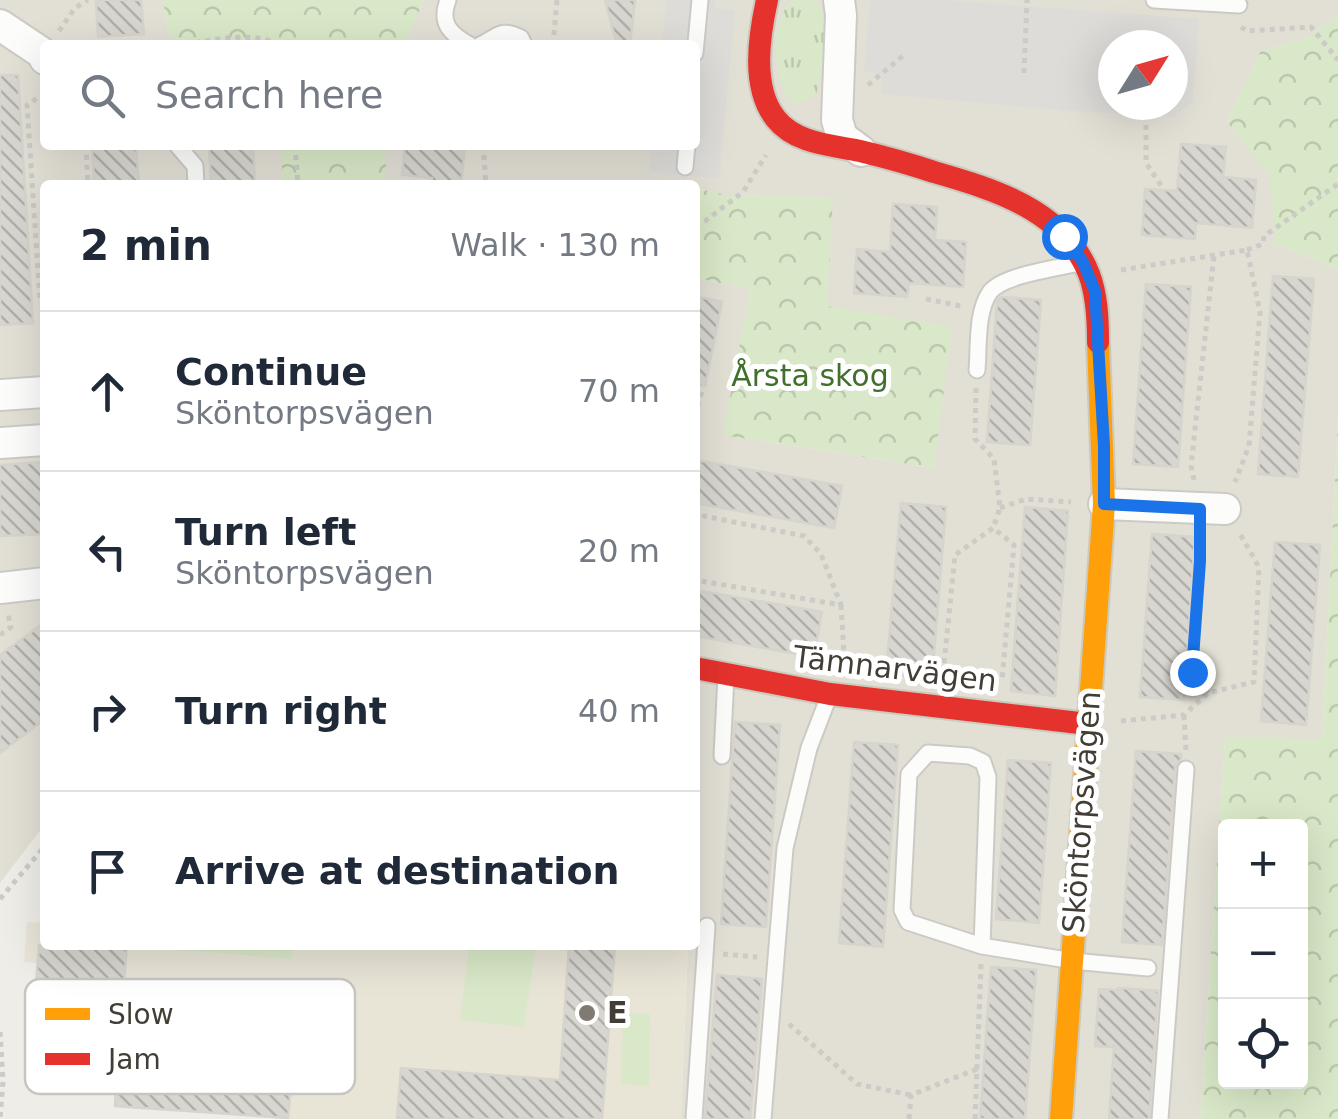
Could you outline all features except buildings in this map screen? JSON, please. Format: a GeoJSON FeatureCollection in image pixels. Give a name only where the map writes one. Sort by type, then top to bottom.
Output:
{"type":"FeatureCollection","features":[{"type":"Feature","properties":{"kind":"street"},"geometry":{"type":"LineString","coordinates":[[767,0],[759,66],[764,93],[784,128]]}},
{"type":"Feature","properties":{"kind":"street"},"geometry":{"type":"LineString","coordinates":[[839,0],[837,120],[842,137],[860,151]]}},
{"type":"Feature","properties":{"kind":"street"},"geometry":{"type":"LineString","coordinates":[[0,26],[40,52]]}},
{"type":"Feature","properties":{"kind":"street","name":"Sköntorpsvägen"},"geometry":{"type":"LineString","coordinates":[[784,128],[815,142],[860,151],[1010,196],[1064,236],[1083,262],[1095,291],[1104,504],[1061,1119]]}},
{"type":"Feature","properties":{"kind":"street"},"geometry":{"type":"LineString","coordinates":[[0,395],[40,392]]}},
{"type":"Feature","properties":{"kind":"street"},"geometry":{"type":"LineString","coordinates":[[0,443],[40,440]]}},
{"type":"Feature","properties":{"kind":"street"},"geometry":{"type":"LineString","coordinates":[[1104,504],[1213,509]]}},
{"type":"Feature","properties":{"kind":"street"},"geometry":{"type":"LineString","coordinates":[[0,588],[40,584]]}},
{"type":"Feature","properties":{"kind":"street","name":"Tämnarvägen"},"geometry":{"type":"LineString","coordinates":[[700,669],[830,694],[1088,724]]}},
{"type":"Feature","properties":{"kind":"lane"},"geometry":{"type":"LineString","coordinates":[[448,0],[446,28],[461,40]]}},
{"type":"Feature","properties":{"kind":"lane"},"geometry":{"type":"LineString","coordinates":[[696,40],[700,0]]}},
{"type":"Feature","properties":{"kind":"lane"},"geometry":{"type":"LineString","coordinates":[[1154,0],[1239,5]]}},
{"type":"Feature","properties":{"kind":"lane"},"geometry":{"type":"LineString","coordinates":[[487,40],[504,32],[522,40]]}},
{"type":"Feature","properties":{"kind":"lane"},"geometry":{"type":"LineString","coordinates":[[181,150],[195,166],[196,180]]}},
{"type":"Feature","properties":{"kind":"lane"},"geometry":{"type":"LineString","coordinates":[[685,167],[687,150]]}},
{"type":"Feature","properties":{"kind":"lane"},"geometry":{"type":"LineString","coordinates":[[977,370],[982,310],[990,291],[1003,281],[1083,262]]}},
{"type":"Feature","properties":{"kind":"lane"},"geometry":{"type":"LineString","coordinates":[[722,756],[726,674]]}},
{"type":"Feature","properties":{"kind":"lane"},"geometry":{"type":"LineString","coordinates":[[763,1119],[785,848],[809,748],[830,694]]}},
{"type":"Feature","properties":{"kind":"lane"},"geometry":{"type":"LineString","coordinates":[[982,946],[988,777],[982,762],[970,756],[928,753],[909,774],[902,910],[908,922],[982,946],[1148,968]]}},
{"type":"Feature","properties":{"kind":"lane"},"geometry":{"type":"LineString","coordinates":[[1160,1119],[1186,769]]}},
{"type":"Feature","properties":{"kind":"lane"},"geometry":{"type":"LineString","coordinates":[[694,1119],[707,926]]}},
{"type":"Feature","properties":{"kind":"path"},"geometry":{"type":"LineString","coordinates":[[55,40],[75,8],[88,0]]}},
{"type":"Feature","properties":{"kind":"path"},"geometry":{"type":"LineString","coordinates":[[553,40],[557,0]]}},
{"type":"Feature","properties":{"kind":"path"},"geometry":{"type":"LineString","coordinates":[[1024,73],[1027,0]]}},
{"type":"Feature","properties":{"kind":"path"},"geometry":{"type":"LineString","coordinates":[[1239,5],[1240,27],[1248,31],[1311,27],[1338,60]]}},
{"type":"Feature","properties":{"kind":"path"},"geometry":{"type":"LineString","coordinates":[[206,40],[272,40]]}},
{"type":"Feature","properties":{"kind":"path"},"geometry":{"type":"LineString","coordinates":[[856,95],[904,55]]}},
{"type":"Feature","properties":{"kind":"path"},"geometry":{"type":"LineString","coordinates":[[40,96],[27,105],[40,301]]}},
{"type":"Feature","properties":{"kind":"path"},"geometry":{"type":"LineString","coordinates":[[1146,120],[1146,163],[1162,187]]}},
{"type":"Feature","properties":{"kind":"path"},"geometry":{"type":"LineString","coordinates":[[700,222],[743,192],[784,128]]}},
{"type":"Feature","properties":{"kind":"path"},"geometry":{"type":"LineString","coordinates":[[86,150],[88,180]]}},
{"type":"Feature","properties":{"kind":"path"},"geometry":{"type":"LineString","coordinates":[[295,150],[298,180]]}},
{"type":"Feature","properties":{"kind":"path"},"geometry":{"type":"LineString","coordinates":[[483,150],[486,180]]}},
{"type":"Feature","properties":{"kind":"path"},"geometry":{"type":"LineString","coordinates":[[1246,250],[1263,244],[1264,236],[1338,184]]}},
{"type":"Feature","properties":{"kind":"path"},"geometry":{"type":"LineString","coordinates":[[1208,693],[1192,672],[1200,561],[1213,509],[1191,466],[1214,255]]}},
{"type":"Feature","properties":{"kind":"path"},"geometry":{"type":"LineString","coordinates":[[926,299],[959,306]]}},
{"type":"Feature","properties":{"kind":"path"},"geometry":{"type":"LineString","coordinates":[[940,706],[955,555],[993,528],[1000,508],[994,459],[975,439],[977,370]]}},
{"type":"Feature","properties":{"kind":"path"},"geometry":{"type":"LineString","coordinates":[[700,399],[702,392]]}},
{"type":"Feature","properties":{"kind":"path"},"geometry":{"type":"LineString","coordinates":[[1000,508],[1026,499],[1104,504]]}},
{"type":"Feature","properties":{"kind":"path"},"geometry":{"type":"LineString","coordinates":[[700,520],[704,516],[804,536],[821,554],[841,606],[844,654],[830,694]]}},
{"type":"Feature","properties":{"kind":"path"},"geometry":{"type":"LineString","coordinates":[[993,528],[1014,545],[1000,713]]}},
{"type":"Feature","properties":{"kind":"path"},"geometry":{"type":"LineString","coordinates":[[700,581],[841,606]]}},
{"type":"Feature","properties":{"kind":"path"},"geometry":{"type":"LineString","coordinates":[[0,635],[11,627]]}},
{"type":"Feature","properties":{"kind":"path"},"geometry":{"type":"LineString","coordinates":[[1184,715],[1186,769]]}},
{"type":"Feature","properties":{"kind":"path"},"geometry":{"type":"LineString","coordinates":[[0,898],[40,852]]}},
{"type":"Feature","properties":{"kind":"path"},"geometry":{"type":"LineString","coordinates":[[976,1119],[982,946]]}},
{"type":"Feature","properties":{"kind":"path"},"geometry":{"type":"LineString","coordinates":[[723,954],[746,956]]}},
{"type":"Feature","properties":{"kind":"path"},"geometry":{"type":"LineString","coordinates":[[772,1009],[857,1084],[910,1095],[977,1068]]}},
{"type":"Feature","properties":{"kind":"path"},"geometry":{"type":"LineString","coordinates":[[0,1032],[0,1119]]}},
{"type":"Feature","properties":{"kind":"path"},"geometry":{"type":"LineString","coordinates":[[909,1119],[910,1095]]}},
{"type":"Feature","properties":{"kind":"shaded area"},"geometry":{"type":"Polygon","coordinates":[[[0,0],[163,0],[169,36],[186,40],[40,40],[40,150],[282,150],[282,180],[40,180],[40,831],[0,883],[0,0]]]}},
{"type":"Feature","properties":{"kind":"shaded area"},"geometry":{"type":"Polygon","coordinates":[[[424,0],[1338,0],[1338,15],[1306,38],[1260,52],[1227,122],[1270,174],[1276,244],[1338,269],[1338,418],[1322,740],[1225,738],[1200,1119],[681,1119],[688,950],[700,950],[700,279],[750,289],[724,435],[933,468],[826,306],[832,197],[726,195],[700,189],[700,180],[387,180],[386,150],[700,150],[700,40],[406,40],[424,0]]]}},
{"type":"Feature","properties":{"kind":"shaded area"},"geometry":{"type":"Polygon","coordinates":[[[667,0],[715,0],[715,8],[735,11],[719,178],[649,173],[651,150],[700,150],[700,40],[663,40],[667,0]]]}},
{"type":"Feature","properties":{"kind":"shaded area"},"geometry":{"type":"Polygon","coordinates":[[[870,0],[940,0],[1199,19],[1193,102],[1188,106],[1188,30],[1098,30],[1098,112],[882,94],[883,75],[864,71],[870,0]]]}},
{"type":"Feature","properties":{"kind":"shaded area"},"geometry":{"type":"Polygon","coordinates":[[[27,922],[40,923],[40,950],[688,950],[681,1119],[288,1119],[115,1105],[116,1094],[355,1094],[355,979],[36,979],[37,963],[24,962],[27,922]]]}},
{"type":"Feature","properties":{"kind":"green space"},"geometry":{"type":"Polygon","coordinates":[[[163,0],[424,0],[406,40],[186,40],[169,36],[163,0]]]}},
{"type":"Feature","properties":{"kind":"green space"},"geometry":{"type":"Polygon","coordinates":[[[792,0],[812,0],[820,5],[824,39],[816,95],[793,105],[781,82],[776,52],[779,22],[792,0]]]}},
{"type":"Feature","properties":{"kind":"green space"},"geometry":{"type":"Polygon","coordinates":[[[1338,15],[1338,269],[1276,244],[1269,174],[1227,122],[1260,52],[1306,38],[1338,15]]]}},
{"type":"Feature","properties":{"kind":"green space"},"geometry":{"type":"Polygon","coordinates":[[[282,150],[386,150],[387,180],[282,180],[282,150]]]}},
{"type":"Feature","properties":{"kind":"green space","name":"Årsta skog"},"geometry":{"type":"Polygon","coordinates":[[[700,189],[726,195],[833,197],[827,306],[952,327],[934,468],[723,435],[750,289],[700,279],[700,189]]]}},
{"type":"Feature","properties":{"kind":"green space"},"geometry":{"type":"Polygon","coordinates":[[[1338,418],[1338,1119],[1200,1119],[1218,844],[1218,1089],[1308,1089],[1308,819],[1220,819],[1225,737],[1322,739],[1338,418]]]}},
{"type":"Feature","properties":{"kind":"green space"},"geometry":{"type":"Polygon","coordinates":[[[180,950],[293,950],[292,959],[180,950]]]}},
{"type":"Feature","properties":{"kind":"green space"},"geometry":{"type":"Polygon","coordinates":[[[468,950],[535,950],[524,1027],[460,1020],[468,950]]]}},
{"type":"Feature","properties":{"kind":"green space"},"geometry":{"type":"Polygon","coordinates":[[[623,1013],[650,1014],[649,1086],[621,1084],[623,1013]]]}},
{"type":"Feature","properties":{"kind":"traffic: slow"},"geometry":{"type":"LineString","coordinates":[[1061,1119],[1104,504],[1098,342]]}},
{"type":"Feature","properties":{"kind":"traffic: jam"},"geometry":{"type":"LineString","coordinates":[[767,0],[760,77],[776,119],[804,139],[888,158],[980,186],[1045,218],[1078,252],[1089,274],[1098,342]]}},
{"type":"Feature","properties":{"kind":"traffic: jam"},"geometry":{"type":"LineString","coordinates":[[700,669],[830,694],[1088,724]]}},
{"type":"Feature","properties":{"kind":"place","name":"E"},"geometry":{"type":"Point","coordinates":[587,1013]}},
{"type":"Feature","properties":{"kind":"route"},"geometry":{"type":"LineString","coordinates":[[1064,236],[1083,262],[1095,291],[1104,504],[1200,509],[1192,672]]}}]}
